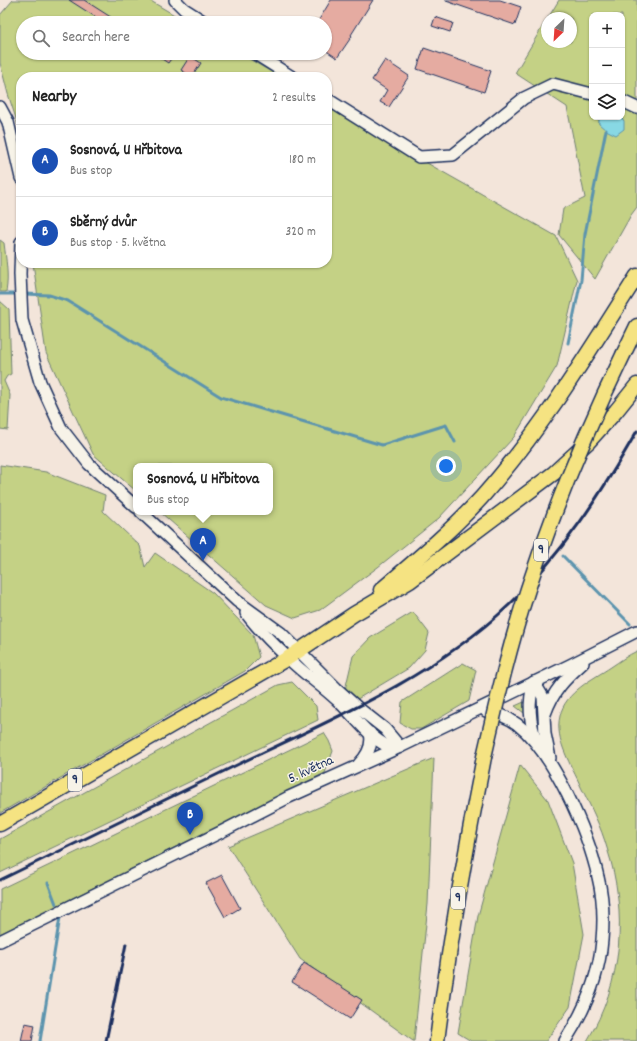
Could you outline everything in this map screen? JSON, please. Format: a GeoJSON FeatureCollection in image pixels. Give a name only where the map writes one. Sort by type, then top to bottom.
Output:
{"type":"FeatureCollection","features":[{"type":"Feature","properties":{"kind":"main road","name":"9"},"geometry":{"type":"LineString","coordinates":[[354,614],[430,549],[481,498],[515,458],[567,386],[637,276]]}},
{"type":"Feature","properties":{"kind":"main road","name":"9"},"geometry":{"type":"LineString","coordinates":[[437,1041],[471,825],[484,757],[513,641],[528,590],[562,492],[597,407],[637,326]]}},
{"type":"Feature","properties":{"kind":"main road","name":"9"},"geometry":{"type":"LineString","coordinates":[[0,824],[294,655],[354,614],[410,581],[554,473],[588,442],[637,385]]}},
{"type":"Feature","properties":{"kind":"street"},"geometry":{"type":"LineString","coordinates":[[175,0],[184,9],[195,16]]}},
{"type":"Feature","properties":{"kind":"street"},"geometry":{"type":"LineString","coordinates":[[265,60],[284,72]]}},
{"type":"Feature","properties":{"kind":"street"},"geometry":{"type":"LineString","coordinates":[[332,102],[419,157],[454,156],[524,98],[552,84],[589,93]]}},
{"type":"Feature","properties":{"kind":"street"},"geometry":{"type":"LineString","coordinates":[[625,102],[637,108]]}},
{"type":"Feature","properties":{"kind":"street"},"geometry":{"type":"LineString","coordinates":[[0,107],[8,122],[16,156]]}},
{"type":"Feature","properties":{"kind":"street"},"geometry":{"type":"LineString","coordinates":[[20,268],[22,320],[40,382],[64,432],[89,464],[133,504]]}},
{"type":"Feature","properties":{"kind":"street"},"geometry":{"type":"LineString","coordinates":[[144,515],[237,601],[280,633],[294,655],[370,733],[385,746],[397,748]]}},
{"type":"Feature","properties":{"kind":"street","name":"5. května"},"geometry":{"type":"LineString","coordinates":[[0,940],[216,835],[289,797],[397,748],[637,631]]}},
{"type":"Feature","properties":{"kind":"street"},"geometry":{"type":"LineString","coordinates":[[544,719],[552,699],[560,685],[594,653]]}},
{"type":"Feature","properties":{"kind":"street"},"geometry":{"type":"LineString","coordinates":[[294,655],[385,729],[397,748]]}},
{"type":"Feature","properties":{"kind":"street"},"geometry":{"type":"LineString","coordinates":[[534,682],[543,698],[546,743],[552,766]]}},
{"type":"Feature","properties":{"kind":"street"},"geometry":{"type":"LineString","coordinates":[[534,682],[530,694],[530,708],[534,731],[540,748]]}},
{"type":"Feature","properties":{"kind":"street"},"geometry":{"type":"LineString","coordinates":[[476,709],[507,718],[522,728],[540,748],[552,766],[576,814],[590,848],[598,876],[603,915],[601,952],[596,975],[586,1005],[565,1041]]}},
{"type":"Feature","properties":{"kind":"street"},"geometry":{"type":"LineString","coordinates":[[358,765],[365,757],[370,747],[370,733]]}},
{"type":"Feature","properties":{"kind":"green space"},"geometry":{"type":"Polygon","coordinates":[[[13,0],[149,0],[176,16],[16,16],[16,60],[251,60],[271,72],[16,72],[16,119],[0,63],[0,15],[13,0]]]}},
{"type":"Feature","properties":{"kind":"green space"},"geometry":{"type":"Polygon","coordinates":[[[559,0],[637,0],[637,207],[595,279],[559,235],[563,209],[585,198],[567,107],[515,73],[541,29],[541,48],[577,48],[577,12],[552,12],[559,0]]]}},
{"type":"Feature","properties":{"kind":"green space"},"geometry":{"type":"Polygon","coordinates":[[[332,108],[556,236],[577,280],[557,366],[514,437],[439,518],[378,567],[320,610],[295,618],[266,605],[163,515],[273,515],[273,463],[133,463],[133,488],[93,454],[46,353],[34,268],[332,268],[332,108]]]}},
{"type":"Feature","properties":{"kind":"green space"},"geometry":{"type":"Polygon","coordinates":[[[0,240],[4,243],[7,280],[6,292],[0,292],[0,240]]]}},
{"type":"Feature","properties":{"kind":"green space"},"geometry":{"type":"Polygon","coordinates":[[[0,301],[9,309],[11,374],[7,376],[4,381],[10,395],[8,430],[0,429],[0,301]]]}},
{"type":"Feature","properties":{"kind":"green space"},"geometry":{"type":"Polygon","coordinates":[[[0,465],[46,472],[105,495],[103,511],[140,546],[145,567],[155,553],[213,593],[253,635],[259,657],[245,671],[0,813],[0,465]]]}},
{"type":"Feature","properties":{"kind":"green space"},"geometry":{"type":"Polygon","coordinates":[[[413,612],[429,633],[425,650],[409,668],[354,701],[345,690],[353,656],[370,638],[413,612]]]}},
{"type":"Feature","properties":{"kind":"green space"},"geometry":{"type":"Polygon","coordinates":[[[637,651],[637,1041],[587,1041],[599,1019],[615,971],[618,947],[618,897],[614,872],[605,840],[596,817],[565,753],[559,734],[560,716],[563,707],[568,700],[588,681],[637,651]]]}},
{"type":"Feature","properties":{"kind":"green space"},"geometry":{"type":"Polygon","coordinates":[[[463,663],[476,670],[469,701],[421,729],[411,729],[400,723],[402,702],[463,663]]]}},
{"type":"Feature","properties":{"kind":"green space"},"geometry":{"type":"Polygon","coordinates":[[[292,682],[316,706],[318,720],[0,873],[0,839],[278,685],[292,682]]]}},
{"type":"Feature","properties":{"kind":"green space"},"geometry":{"type":"Polygon","coordinates":[[[524,702],[526,711],[524,713],[515,706],[524,702]]]}},
{"type":"Feature","properties":{"kind":"green space"},"geometry":{"type":"Polygon","coordinates":[[[324,733],[333,751],[325,773],[0,934],[0,889],[324,733]]]}},
{"type":"Feature","properties":{"kind":"green space"},"geometry":{"type":"Polygon","coordinates":[[[434,758],[428,904],[413,1041],[300,959],[228,846],[434,758]]]}},
{"type":"Feature","properties":{"kind":"green space"},"geometry":{"type":"Polygon","coordinates":[[[520,765],[548,800],[572,863],[584,934],[570,1007],[546,1041],[471,1041],[458,1033],[478,916],[520,765]]]}},
{"type":"Feature","properties":{"kind":"water"},"geometry":{"type":"Polygon","coordinates":[[[599,120],[623,120],[624,129],[616,135],[606,130],[599,124],[599,120]]]}},
{"type":"Feature","properties":{"kind":"building"},"geometry":{"type":"Polygon","coordinates":[[[69,0],[84,0],[109,16],[94,16],[69,0]]]}},
{"type":"Feature","properties":{"kind":"building"},"geometry":{"type":"Polygon","coordinates":[[[331,0],[373,0],[337,58],[332,55],[332,16],[321,16],[331,0]]]}},
{"type":"Feature","properties":{"kind":"building"},"geometry":{"type":"Polygon","coordinates":[[[446,0],[500,0],[521,7],[515,25],[446,0]]]}},
{"type":"Feature","properties":{"kind":"building"},"geometry":{"type":"Polygon","coordinates":[[[435,17],[453,23],[450,32],[432,26],[435,17]]]}},
{"type":"Feature","properties":{"kind":"building"},"geometry":{"type":"Polygon","coordinates":[[[424,48],[491,71],[484,92],[417,69],[424,48]]]}},
{"type":"Feature","properties":{"kind":"building"},"geometry":{"type":"Polygon","coordinates":[[[187,60],[196,60],[201,63],[195,72],[184,72],[181,70],[187,60]]]}},
{"type":"Feature","properties":{"kind":"building"},"geometry":{"type":"Polygon","coordinates":[[[385,60],[409,76],[389,107],[380,102],[387,90],[372,80],[385,60]]]}},
{"type":"Feature","properties":{"kind":"building"},"geometry":{"type":"Polygon","coordinates":[[[222,875],[240,908],[225,917],[206,883],[222,875]]]}},
{"type":"Feature","properties":{"kind":"building"},"geometry":{"type":"Polygon","coordinates":[[[304,963],[362,1000],[350,1019],[292,982],[304,963]]]}},
{"type":"Feature","properties":{"kind":"building"},"geometry":{"type":"Polygon","coordinates":[[[25,1023],[35,1025],[32,1041],[21,1041],[25,1023]]]}},
{"type":"Feature","properties":{"kind":"waterway"},"geometry":{"type":"LineString","coordinates":[[568,343],[581,280],[585,234],[606,130]]}},
{"type":"Feature","properties":{"kind":"waterway"},"geometry":{"type":"LineString","coordinates":[[0,294],[18,294]]}},
{"type":"Feature","properties":{"kind":"waterway"},"geometry":{"type":"LineString","coordinates":[[25,294],[49,295],[68,301],[221,397],[382,445],[446,425],[455,442]]}},
{"type":"Feature","properties":{"kind":"waterway"},"geometry":{"type":"LineString","coordinates":[[563,556],[630,624]]}},
{"type":"Feature","properties":{"kind":"waterway"},"geometry":{"type":"LineString","coordinates":[[48,883],[56,904]]}},
{"type":"Feature","properties":{"kind":"waterway"},"geometry":{"type":"LineString","coordinates":[[40,1041],[60,917]]}},
{"type":"Feature","properties":{"kind":"railway"},"geometry":{"type":"LineString","coordinates":[[0,880],[350,711],[417,674],[449,653],[480,630],[509,605],[546,566],[595,501],[637,431]]}},
{"type":"Feature","properties":{"kind":"railway"},"geometry":{"type":"LineString","coordinates":[[106,1041],[126,944]]}},
{"type":"Feature","properties":{"kind":"place","name":"Sosnová, U Hřbitova"},"geometry":{"type":"Point","coordinates":[203,561]}},
{"type":"Feature","properties":{"kind":"place","name":"Sběrný dvůr"},"geometry":{"type":"Point","coordinates":[190,835]}}]}
